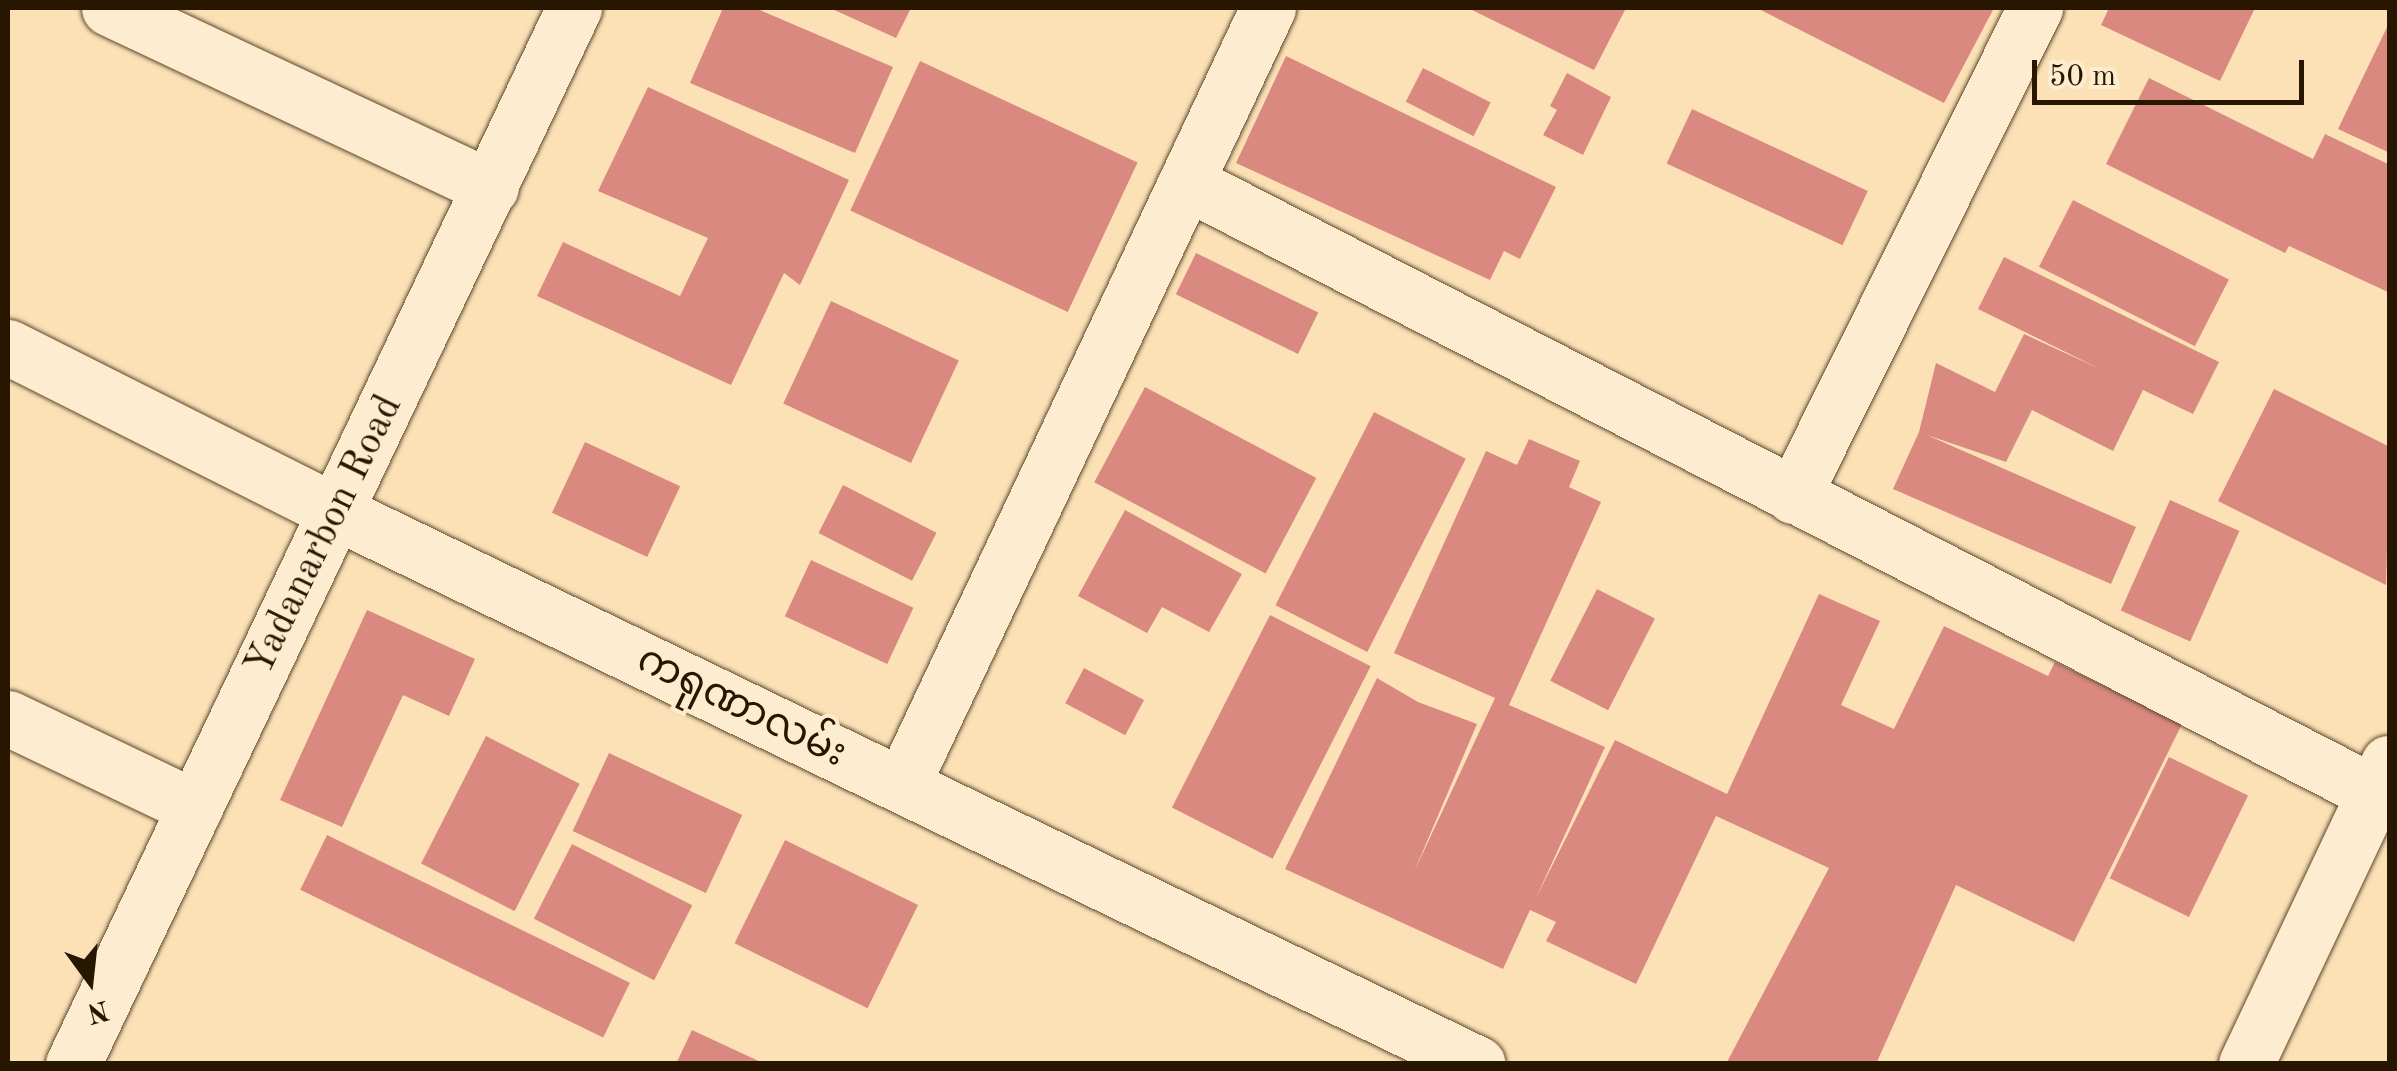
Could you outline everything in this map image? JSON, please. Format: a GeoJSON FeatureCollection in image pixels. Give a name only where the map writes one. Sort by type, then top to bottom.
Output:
{"type":"FeatureCollection","features":[{"type":"Feature","properties":{"kind":"street"},"geometry":{"type":"LineString","coordinates":[[109,8],[182,24],[491,188]]}},
{"type":"Feature","properties":{"kind":"street","name":"Yadanarbon Road"},"geometry":{"type":"LineString","coordinates":[[72,1064],[574,8]]}},
{"type":"Feature","properties":{"kind":"street"},"geometry":{"type":"LineString","coordinates":[[902,785],[1268,8]]}},
{"type":"Feature","properties":{"kind":"street"},"geometry":{"type":"LineString","coordinates":[[1793,496],[2035,8]]}},
{"type":"Feature","properties":{"kind":"street"},"geometry":{"type":"LineString","coordinates":[[1186,182],[1793,496],[2384,786],[2246,1064]]}},
{"type":"Feature","properties":{"kind":"street","name":"ကရုဏာလမ်း"},"geometry":{"type":"LineString","coordinates":[[8,347],[336,512],[1478,1064]]}},
{"type":"Feature","properties":{"kind":"street"},"geometry":{"type":"LineString","coordinates":[[8,718],[195,807]]}},
{"type":"Feature","properties":{"kind":"building"},"geometry":{"type":"Polygon","coordinates":[[[723,8],[755,8],[893,67],[855,153],[690,83],[723,8]]]}},
{"type":"Feature","properties":{"kind":"building"},"geometry":{"type":"Polygon","coordinates":[[[830,8],[911,8],[896,38],[830,8]]]}},
{"type":"Feature","properties":{"kind":"building"},"geometry":{"type":"Polygon","coordinates":[[[1468,8],[1626,8],[1594,70],[1468,8]]]}},
{"type":"Feature","properties":{"kind":"building"},"geometry":{"type":"Polygon","coordinates":[[[1757,8],[1994,8],[1944,103],[1757,8]]]}},
{"type":"Feature","properties":{"kind":"building"},"geometry":{"type":"Polygon","coordinates":[[[2109,8],[2255,8],[2220,81],[2101,25],[2109,8]]]}},
{"type":"Feature","properties":{"kind":"building"},"geometry":{"type":"Polygon","coordinates":[[[2390,21],[2390,153],[2338,129],[2390,21]]]}},
{"type":"Feature","properties":{"kind":"building"},"geometry":{"type":"Polygon","coordinates":[[[1286,56],[1556,187],[1520,259],[1504,251],[1490,280],[1236,163],[1286,56]]]}},
{"type":"Feature","properties":{"kind":"building"},"geometry":{"type":"Polygon","coordinates":[[[920,61],[1138,162],[1068,312],[850,211],[920,61]]]}},
{"type":"Feature","properties":{"kind":"building"},"geometry":{"type":"Polygon","coordinates":[[[1423,68],[1491,103],[1473,136],[1406,102],[1423,68]]]}},
{"type":"Feature","properties":{"kind":"building"},"geometry":{"type":"Polygon","coordinates":[[[1567,73],[1611,97],[1583,155],[1543,135],[1557,110],[1550,106],[1567,73]]]}},
{"type":"Feature","properties":{"kind":"building"},"geometry":{"type":"Polygon","coordinates":[[[2149,78],[2313,159],[2325,134],[2390,165],[2390,293],[2289,246],[2285,253],[2106,164],[2149,78]]]}},
{"type":"Feature","properties":{"kind":"building"},"geometry":{"type":"Polygon","coordinates":[[[648,87],[849,180],[800,285],[784,273],[731,385],[537,296],[563,242],[680,296],[708,238],[598,191],[648,87]]]}},
{"type":"Feature","properties":{"kind":"building"},"geometry":{"type":"Polygon","coordinates":[[[1692,109],[1868,191],[1842,245],[1667,163],[1692,109]]]}},
{"type":"Feature","properties":{"kind":"building"},"geometry":{"type":"Polygon","coordinates":[[[2073,200],[2229,279],[2195,346],[2039,267],[2073,200]]]}},
{"type":"Feature","properties":{"kind":"building"},"geometry":{"type":"Polygon","coordinates":[[[1196,253],[1318,313],[1298,354],[1176,294],[1196,253]]]}},
{"type":"Feature","properties":{"kind":"building"},"geometry":{"type":"Polygon","coordinates":[[[2004,257],[2219,362],[2193,414],[2143,390],[2113,451],[2032,410],[2006,462],[1927,435],[2136,527],[2111,584],[1893,489],[1919,432],[1936,363],[1995,392],[2024,334],[2100,369],[1978,309],[2004,257]]]}},
{"type":"Feature","properties":{"kind":"building"},"geometry":{"type":"Polygon","coordinates":[[[831,301],[959,361],[911,463],[783,403],[831,301]]]}},
{"type":"Feature","properties":{"kind":"building"},"geometry":{"type":"Polygon","coordinates":[[[1145,387],[1316,478],[1266,573],[1094,482],[1145,387]]]}},
{"type":"Feature","properties":{"kind":"building"},"geometry":{"type":"Polygon","coordinates":[[[2274,389],[2390,447],[2386,585],[2218,501],[2274,389]]]}},
{"type":"Feature","properties":{"kind":"building"},"geometry":{"type":"Polygon","coordinates":[[[1374,412],[1466,459],[1367,652],[1275,605],[1374,412]]]}},
{"type":"Feature","properties":{"kind":"building"},"geometry":{"type":"Polygon","coordinates":[[[1529,439],[1580,461],[1569,487],[1601,502],[1509,705],[1605,747],[1536,898],[1615,740],[1727,794],[1819,594],[1880,621],[1841,705],[1894,729],[1944,626],[2048,676],[2055,662],[2182,724],[2074,942],[1956,885],[1876,1064],[1726,1064],[1829,868],[1716,816],[1636,984],[1546,941],[1556,922],[1530,910],[1503,969],[1285,869],[1377,678],[1418,702],[1477,724],[1414,872],[1495,698],[1394,653],[1486,451],[1517,465],[1529,439]]]}},
{"type":"Feature","properties":{"kind":"building"},"geometry":{"type":"Polygon","coordinates":[[[585,442],[680,486],[647,557],[552,513],[585,442]]]}},
{"type":"Feature","properties":{"kind":"building"},"geometry":{"type":"Polygon","coordinates":[[[843,485],[937,533],[912,581],[818,533],[843,485]]]}},
{"type":"Feature","properties":{"kind":"building"},"geometry":{"type":"Polygon","coordinates":[[[2170,500],[2239,531],[2190,641],[2121,611],[2170,500]]]}},
{"type":"Feature","properties":{"kind":"building"},"geometry":{"type":"Polygon","coordinates":[[[1125,510],[1242,574],[1209,632],[1162,607],[1147,633],[1078,596],[1125,510]]]}},
{"type":"Feature","properties":{"kind":"building"},"geometry":{"type":"Polygon","coordinates":[[[811,560],[913,608],[887,664],[785,616],[811,560]]]}},
{"type":"Feature","properties":{"kind":"building"},"geometry":{"type":"Polygon","coordinates":[[[1597,589],[1655,619],[1608,710],[1550,681],[1597,589]]]}},
{"type":"Feature","properties":{"kind":"building"},"geometry":{"type":"Polygon","coordinates":[[[367,610],[475,659],[449,716],[403,695],[342,827],[280,800],[367,610]]]}},
{"type":"Feature","properties":{"kind":"building"},"geometry":{"type":"Polygon","coordinates":[[[1270,615],[1371,666],[1273,859],[1172,807],[1270,615]]]}},
{"type":"Feature","properties":{"kind":"building"},"geometry":{"type":"Polygon","coordinates":[[[1084,668],[1144,700],[1125,735],[1065,703],[1084,668]]]}},
{"type":"Feature","properties":{"kind":"building"},"geometry":{"type":"Polygon","coordinates":[[[486,736],[580,784],[515,911],[421,863],[486,736]]]}},
{"type":"Feature","properties":{"kind":"building"},"geometry":{"type":"Polygon","coordinates":[[[609,753],[742,815],[706,893],[573,831],[609,753]]]}},
{"type":"Feature","properties":{"kind":"building"},"geometry":{"type":"Polygon","coordinates":[[[2169,757],[2248,796],[2189,917],[2110,878],[2169,757]]]}},
{"type":"Feature","properties":{"kind":"building"},"geometry":{"type":"Polygon","coordinates":[[[327,835],[630,983],[603,1038],[300,890],[327,835]]]}},
{"type":"Feature","properties":{"kind":"building"},"geometry":{"type":"Polygon","coordinates":[[[785,840],[918,905],[868,1008],[735,943],[785,840]]]}},
{"type":"Feature","properties":{"kind":"building"},"geometry":{"type":"Polygon","coordinates":[[[572,844],[692,905],[654,980],[534,919],[572,844]]]}},
{"type":"Feature","properties":{"kind":"building"},"geometry":{"type":"Polygon","coordinates":[[[692,1030],[765,1064],[676,1064],[692,1030]]]}}]}
